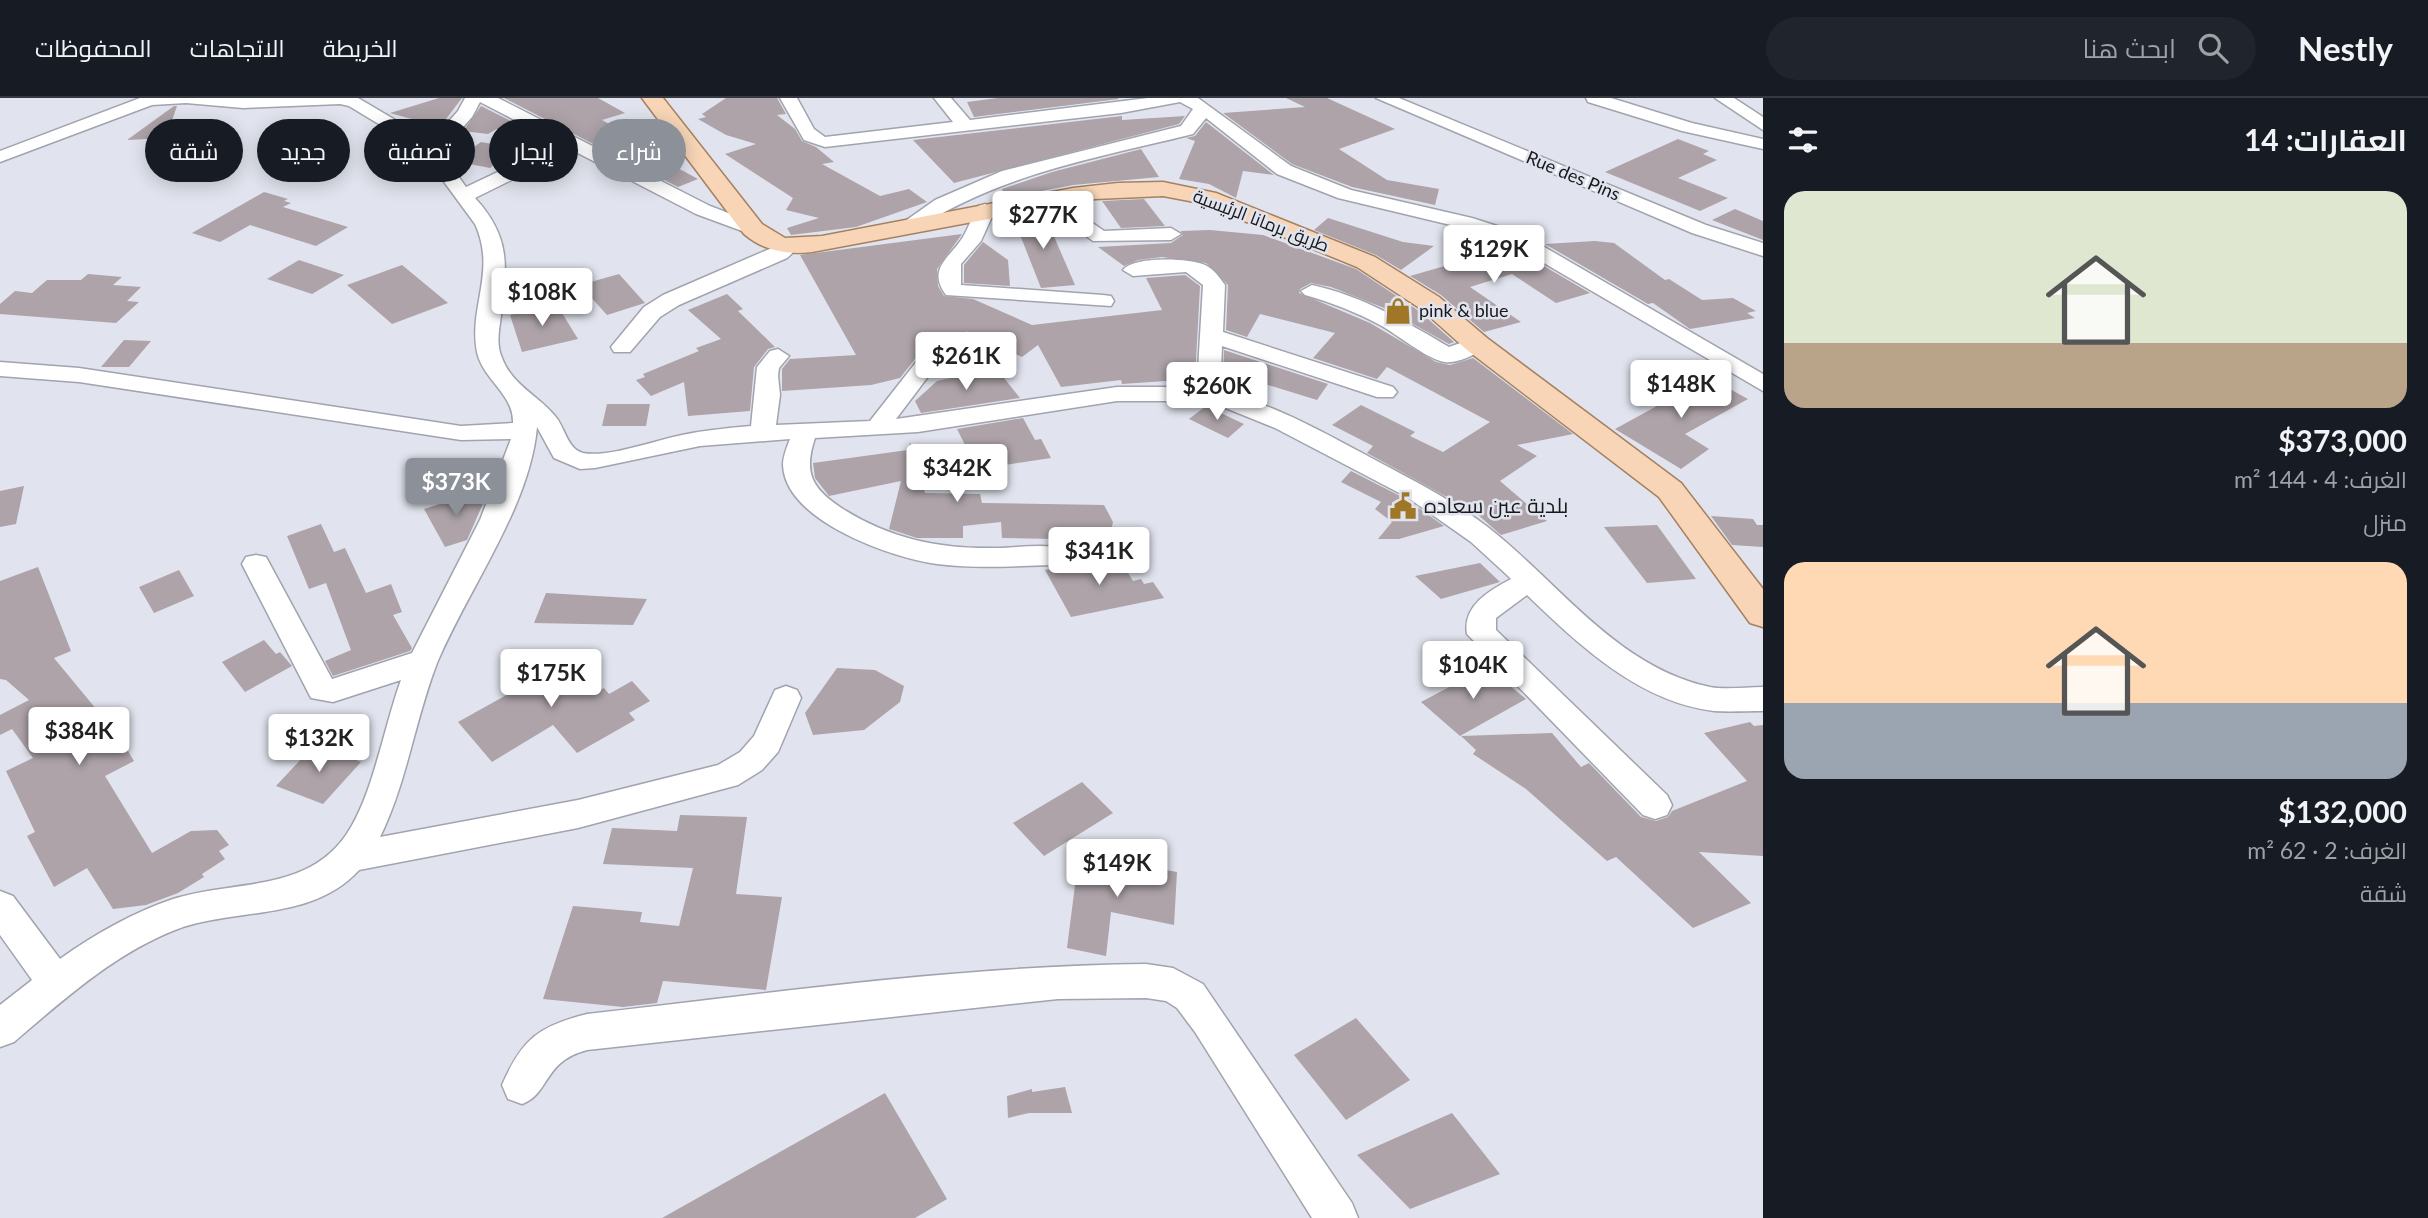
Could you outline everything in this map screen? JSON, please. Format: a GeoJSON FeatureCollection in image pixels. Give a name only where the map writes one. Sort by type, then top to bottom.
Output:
{"type":"FeatureCollection","features":[{"type":"Feature","properties":{"kind":"main road"},"geometry":{"type":"LineString","coordinates":[[652,98],[753,229],[772,242],[790,246]]}},
{"type":"Feature","properties":{"kind":"main road","name":"طريق برمانا الرئيسية"},"geometry":{"type":"LineString","coordinates":[[790,246],[985,211],[1136,188],[1173,189],[1208,198],[1366,262],[1430,303],[1477,344],[1670,490],[1763,614]]}},
{"type":"Feature","properties":{"kind":"street"},"geometry":{"type":"LineString","coordinates":[[0,157],[135,104],[186,98],[243,103],[347,100],[379,119]]}},
{"type":"Feature","properties":{"kind":"street"},"geometry":{"type":"LineString","coordinates":[[461,119],[473,98]]}},
{"type":"Feature","properties":{"kind":"street"},"geometry":{"type":"LineString","coordinates":[[485,98],[524,119]]}},
{"type":"Feature","properties":{"kind":"street"},"geometry":{"type":"LineString","coordinates":[[788,98],[800,114],[801,125],[810,137],[820,141],[1133,107],[1175,98]]}},
{"type":"Feature","properties":{"kind":"street"},"geometry":{"type":"LineString","coordinates":[[942,98],[964,124]]}},
{"type":"Feature","properties":{"kind":"street"},"geometry":{"type":"LineString","coordinates":[[1040,117],[1042,98]]}},
{"type":"Feature","properties":{"kind":"street","name":"Rue des Pins"},"geometry":{"type":"LineString","coordinates":[[1384,98],[1699,229],[1763,250]]}},
{"type":"Feature","properties":{"kind":"street"},"geometry":{"type":"LineString","coordinates":[[1594,98],[1723,137],[1763,144]]}},
{"type":"Feature","properties":{"kind":"street"},"geometry":{"type":"LineString","coordinates":[[1723,98],[1763,125]]}},
{"type":"Feature","properties":{"kind":"street"},"geometry":{"type":"LineString","coordinates":[[911,224],[938,205],[984,185],[1098,148],[1187,130],[1194,125],[1194,102]]}},
{"type":"Feature","properties":{"kind":"street"},"geometry":{"type":"LineString","coordinates":[[1194,102],[1275,165],[1306,181],[1374,202],[1477,225],[1515,238],[1763,384]]}},
{"type":"Feature","properties":{"kind":"street"},"geometry":{"type":"LineString","coordinates":[[1723,137],[1763,164]]}},
{"type":"Feature","properties":{"kind":"street"},"geometry":{"type":"LineString","coordinates":[[578,148],[704,210],[753,229]]}},
{"type":"Feature","properties":{"kind":"street"},"geometry":{"type":"LineString","coordinates":[[453,182],[483,217],[495,240],[496,272],[488,350],[495,369],[520,397],[546,420],[563,453],[580,461],[601,460],[694,440],[877,428],[959,419],[1111,395],[1177,391],[1208,395],[1292,426],[1442,506],[1531,581],[1604,649],[1652,679],[1700,697],[1728,702],[1763,699]]}},
{"type":"Feature","properties":{"kind":"street"},"geometry":{"type":"LineString","coordinates":[[463,196],[492,182]]}},
{"type":"Feature","properties":{"kind":"street"},"geometry":{"type":"LineString","coordinates":[[1051,200],[1100,237],[1171,234]]}},
{"type":"Feature","properties":{"kind":"street"},"geometry":{"type":"LineString","coordinates":[[985,211],[971,241],[951,263],[950,286],[953,291],[1102,301]]}},
{"type":"Feature","properties":{"kind":"street"},"geometry":{"type":"LineString","coordinates":[[622,346],[652,312],[671,300],[780,254],[790,246]]}},
{"type":"Feature","properties":{"kind":"street"},"geometry":{"type":"LineString","coordinates":[[1133,270],[1175,265],[1207,273],[1214,285],[1208,395]]}},
{"type":"Feature","properties":{"kind":"street"},"geometry":{"type":"LineString","coordinates":[[1312,291],[1333,296],[1387,320],[1448,356],[1477,344]]}},
{"type":"Feature","properties":{"kind":"street"},"geometry":{"type":"LineString","coordinates":[[1213,336],[1385,392]]}},
{"type":"Feature","properties":{"kind":"street"},"geometry":{"type":"LineString","coordinates":[[762,435],[768,395],[766,376],[768,368],[778,356]]}},
{"type":"Feature","properties":{"kind":"street"},"geometry":{"type":"LineString","coordinates":[[877,428],[925,366]]}},
{"type":"Feature","properties":{"kind":"street"},"geometry":{"type":"LineString","coordinates":[[0,369],[92,377],[461,433],[498,433],[526,429]]}},
{"type":"Feature","properties":{"kind":"street"},"geometry":{"type":"LineString","coordinates":[[0,1029],[56,983],[123,939],[172,915],[215,903],[306,886],[330,875],[349,857],[374,815],[423,661],[509,481],[526,429],[520,397]]}},
{"type":"Feature","properties":{"kind":"street"},"geometry":{"type":"LineString","coordinates":[[804,432],[796,461],[801,483],[825,510],[858,528],[920,552],[1055,556]]}},
{"type":"Feature","properties":{"kind":"street"},"geometry":{"type":"LineString","coordinates":[[257,564],[322,690],[333,691],[423,661]]}},
{"type":"Feature","properties":{"kind":"street"},"geometry":{"type":"LineString","coordinates":[[1531,581],[1502,597],[1484,613],[1479,625],[1482,634],[1503,658],[1655,805]]}},
{"type":"Feature","properties":{"kind":"street"},"geometry":{"type":"LineString","coordinates":[[349,857],[591,811],[727,776],[751,761],[767,743],[786,698]]}},
{"type":"Feature","properties":{"kind":"street"},"geometry":{"type":"LineString","coordinates":[[0,907],[56,983]]}},
{"type":"Feature","properties":{"kind":"street"},"geometry":{"type":"LineString","coordinates":[[522,1085],[532,1063],[547,1046],[587,1032],[960,990],[1058,982],[1163,983],[1182,990],[1208,1019],[1337,1218]]}},
{"type":"Feature","properties":{"kind":"building"},"geometry":{"type":"Polygon","coordinates":[[[439,98],[462,98],[446,119],[411,119],[390,113],[439,98]]]}},
{"type":"Feature","properties":{"kind":"building"},"geometry":{"type":"Polygon","coordinates":[[[504,98],[598,98],[625,113],[605,119],[592,119],[592,143],[578,136],[578,119],[545,119],[504,98]]]}},
{"type":"Feature","properties":{"kind":"building"},"geometry":{"type":"Polygon","coordinates":[[[726,98],[777,98],[786,114],[777,115],[795,129],[802,141],[816,147],[834,162],[822,164],[880,196],[909,189],[927,202],[856,227],[791,235],[787,228],[819,218],[786,210],[793,198],[725,154],[756,144],[726,135],[698,119],[706,117],[702,114],[726,98]]]}},
{"type":"Feature","properties":{"kind":"building"},"geometry":{"type":"Polygon","coordinates":[[[998,98],[1119,99],[974,117],[967,102],[998,98]]]}},
{"type":"Feature","properties":{"kind":"building"},"geometry":{"type":"Polygon","coordinates":[[[1286,98],[1327,98],[1395,129],[1339,149],[1387,180],[1439,189],[1435,205],[1352,187],[1292,164],[1223,113],[1305,107],[1286,98]]]}},
{"type":"Feature","properties":{"kind":"building"},"geometry":{"type":"Polygon","coordinates":[[[174,106],[177,106],[173,119],[156,119],[174,106]]]}},
{"type":"Feature","properties":{"kind":"building"},"geometry":{"type":"Polygon","coordinates":[[[481,106],[507,119],[489,119],[488,134],[475,132],[475,119],[472,119],[481,106]]]}},
{"type":"Feature","properties":{"kind":"building"},"geometry":{"type":"Polygon","coordinates":[[[1122,116],[1122,120],[1185,116],[1179,124],[954,183],[913,140],[1122,116]]]}},
{"type":"Feature","properties":{"kind":"building"},"geometry":{"type":"Polygon","coordinates":[[[1206,122],[1274,175],[1243,171],[1236,198],[1209,184],[1179,179],[1195,141],[1186,138],[1195,136],[1206,122]]]}},
{"type":"Feature","properties":{"kind":"building"},"geometry":{"type":"Polygon","coordinates":[[[145,127],[145,139],[127,140],[145,127]]]}},
{"type":"Feature","properties":{"kind":"building"},"geometry":{"type":"Polygon","coordinates":[[[1678,139],[1709,151],[1703,154],[1717,160],[1678,178],[1728,198],[1700,211],[1605,172],[1678,139]]]}},
{"type":"Feature","properties":{"kind":"building"},"geometry":{"type":"Polygon","coordinates":[[[481,142],[489,143],[489,168],[475,165],[475,146],[481,142]]]}},
{"type":"Feature","properties":{"kind":"building"},"geometry":{"type":"Polygon","coordinates":[[[1141,149],[1159,177],[1073,185],[1006,198],[1002,189],[1052,172],[1141,149]]]}},
{"type":"Feature","properties":{"kind":"building"},"geometry":{"type":"Polygon","coordinates":[[[686,172],[698,179],[678,187],[668,182],[686,182],[686,172]]]}},
{"type":"Feature","properties":{"kind":"building"},"geometry":{"type":"Polygon","coordinates":[[[264,192],[288,199],[284,201],[291,203],[283,207],[348,227],[316,246],[250,225],[220,242],[192,233],[264,192]]]}},
{"type":"Feature","properties":{"kind":"building"},"geometry":{"type":"Polygon","coordinates":[[[1144,199],[1165,226],[1121,228],[1102,201],[1144,199]]]}},
{"type":"Feature","properties":{"kind":"building"},"geometry":{"type":"Polygon","coordinates":[[[1735,209],[1763,221],[1763,240],[1712,220],[1735,209]]]}},
{"type":"Feature","properties":{"kind":"building"},"geometry":{"type":"Polygon","coordinates":[[[1043,211],[1075,285],[1041,288],[1013,217],[1043,211]]]}},
{"type":"Feature","properties":{"kind":"building"},"geometry":{"type":"Polygon","coordinates":[[[1328,218],[1403,242],[1434,246],[1401,270],[1376,255],[1314,230],[1328,218]]]}},
{"type":"Feature","properties":{"kind":"building"},"geometry":{"type":"Polygon","coordinates":[[[1210,230],[1263,235],[1356,269],[1419,311],[1454,342],[1449,344],[1384,308],[1331,287],[1311,283],[1300,289],[1299,293],[1370,323],[1436,362],[1450,365],[1473,358],[1573,434],[1517,445],[1537,456],[1500,481],[1547,521],[1501,535],[1476,513],[1367,453],[1373,446],[1332,425],[1361,405],[1415,432],[1410,436],[1443,452],[1490,422],[1387,367],[1377,379],[1313,358],[1335,333],[1260,314],[1247,337],[1226,330],[1228,285],[1206,263],[1162,257],[1138,260],[1124,266],[1098,247],[1171,243],[1183,235],[1181,231],[1210,230]]]}},
{"type":"Feature","properties":{"kind":"building"},"geometry":{"type":"Polygon","coordinates":[[[962,234],[937,269],[938,286],[944,296],[973,299],[1032,325],[1162,310],[1146,278],[1185,275],[1200,286],[1195,379],[1122,384],[1121,380],[1061,387],[1038,345],[1022,357],[966,331],[969,336],[921,335],[924,357],[915,359],[900,378],[871,385],[782,391],[782,369],[790,359],[856,355],[800,255],[962,234]]]}},
{"type":"Feature","properties":{"kind":"building"},"geometry":{"type":"Polygon","coordinates":[[[1595,241],[1614,243],[1665,280],[1669,279],[1702,300],[1733,298],[1756,311],[1747,313],[1755,318],[1690,329],[1653,303],[1648,304],[1545,244],[1595,241]]]}},
{"type":"Feature","properties":{"kind":"building"},"geometry":{"type":"Polygon","coordinates":[[[983,242],[1008,260],[1010,286],[964,283],[964,265],[983,242]]]}},
{"type":"Feature","properties":{"kind":"building"},"geometry":{"type":"Polygon","coordinates":[[[1511,247],[1590,293],[1556,303],[1512,274],[1470,287],[1521,322],[1484,332],[1441,295],[1410,276],[1511,247]]]}},
{"type":"Feature","properties":{"kind":"building"},"geometry":{"type":"Polygon","coordinates":[[[299,260],[344,275],[312,294],[267,279],[299,260]]]}},
{"type":"Feature","properties":{"kind":"building"},"geometry":{"type":"Polygon","coordinates":[[[402,265],[448,303],[392,324],[347,285],[402,265]]]}},
{"type":"Feature","properties":{"kind":"building"},"geometry":{"type":"Polygon","coordinates":[[[88,274],[122,277],[113,285],[141,287],[127,301],[139,302],[116,323],[0,314],[0,304],[15,291],[32,293],[47,280],[81,280],[88,274]]]}},
{"type":"Feature","properties":{"kind":"building"},"geometry":{"type":"Polygon","coordinates":[[[619,274],[645,303],[607,315],[580,285],[619,274]]]}},
{"type":"Feature","properties":{"kind":"building"},"geometry":{"type":"Polygon","coordinates":[[[727,294],[743,309],[738,311],[775,347],[768,349],[754,367],[750,411],[688,416],[684,382],[651,396],[636,380],[645,377],[643,374],[699,351],[696,348],[721,339],[688,310],[727,294]]]}},
{"type":"Feature","properties":{"kind":"building"},"geometry":{"type":"Polygon","coordinates":[[[557,305],[578,339],[522,352],[510,315],[557,305]]]}},
{"type":"Feature","properties":{"kind":"building"},"geometry":{"type":"Polygon","coordinates":[[[124,340],[151,341],[129,367],[101,367],[124,340]]]}},
{"type":"Feature","properties":{"kind":"building"},"geometry":{"type":"Polygon","coordinates":[[[1224,350],[1328,384],[1317,400],[1265,384],[1263,387],[1239,380],[1243,377],[1223,378],[1224,350]]]}},
{"type":"Feature","properties":{"kind":"building"},"geometry":{"type":"Polygon","coordinates":[[[996,368],[1020,398],[921,413],[915,401],[937,381],[996,368]]]}},
{"type":"Feature","properties":{"kind":"building"},"geometry":{"type":"Polygon","coordinates":[[[1710,378],[1748,399],[1685,434],[1709,449],[1681,469],[1615,429],[1668,400],[1657,395],[1694,379],[1700,383],[1710,378]]]}},
{"type":"Feature","properties":{"kind":"building"},"geometry":{"type":"Polygon","coordinates":[[[607,404],[650,404],[646,426],[602,426],[607,404]]]}},
{"type":"Feature","properties":{"kind":"building"},"geometry":{"type":"Polygon","coordinates":[[[1206,406],[1244,424],[1228,438],[1189,419],[1206,406]]]}},
{"type":"Feature","properties":{"kind":"building"},"geometry":{"type":"Polygon","coordinates":[[[1023,418],[1035,440],[1041,439],[1051,458],[977,469],[957,429],[1023,418]]]}},
{"type":"Feature","properties":{"kind":"building"},"geometry":{"type":"Polygon","coordinates":[[[910,442],[925,493],[980,494],[982,503],[1104,505],[1113,522],[1109,540],[1002,538],[1001,522],[963,526],[963,538],[917,538],[889,529],[901,481],[829,496],[815,478],[813,463],[908,450],[910,442]]]}},
{"type":"Feature","properties":{"kind":"building","name":"بلدية عين سعاده"},"geometry":{"type":"Polygon","coordinates":[[[1351,471],[1406,499],[1444,526],[1399,539],[1378,539],[1392,522],[1375,509],[1381,502],[1341,482],[1351,471]]]}},
{"type":"Feature","properties":{"kind":"building"},"geometry":{"type":"Polygon","coordinates":[[[24,486],[16,524],[0,527],[0,491],[24,486]]]}},
{"type":"Feature","properties":{"kind":"building"},"geometry":{"type":"Polygon","coordinates":[[[481,491],[485,499],[467,540],[445,547],[424,509],[481,491]]]}},
{"type":"Feature","properties":{"kind":"building"},"geometry":{"type":"Polygon","coordinates":[[[1711,516],[1753,519],[1757,525],[1763,525],[1763,547],[1732,545],[1711,516]]]}},
{"type":"Feature","properties":{"kind":"building"},"geometry":{"type":"Polygon","coordinates":[[[321,524],[334,552],[345,548],[366,593],[391,584],[402,612],[393,615],[412,648],[410,651],[333,676],[325,661],[351,650],[326,583],[309,589],[287,536],[321,524]]]}},
{"type":"Feature","properties":{"kind":"building"},"geometry":{"type":"Polygon","coordinates":[[[1657,525],[1696,579],[1647,583],[1604,527],[1657,525]]]}},
{"type":"Feature","properties":{"kind":"building"},"geometry":{"type":"Polygon","coordinates":[[[1105,558],[1103,567],[1122,563],[1133,581],[1141,579],[1144,584],[1153,582],[1164,598],[1071,617],[1045,570],[1105,558]]]}},
{"type":"Feature","properties":{"kind":"building"},"geometry":{"type":"Polygon","coordinates":[[[1480,563],[1500,582],[1441,599],[1415,576],[1480,563]]]}},
{"type":"Feature","properties":{"kind":"building"},"geometry":{"type":"Polygon","coordinates":[[[38,567],[71,651],[54,658],[106,721],[109,720],[134,761],[105,776],[152,853],[191,831],[217,830],[229,845],[219,851],[225,859],[202,874],[204,877],[178,893],[146,905],[113,909],[87,868],[54,887],[27,836],[35,832],[6,771],[33,758],[12,729],[0,735],[0,715],[29,700],[6,680],[0,679],[0,581],[38,567]]]}},
{"type":"Feature","properties":{"kind":"building"},"geometry":{"type":"Polygon","coordinates":[[[179,570],[194,596],[154,613],[139,587],[179,570]]]}},
{"type":"Feature","properties":{"kind":"building"},"geometry":{"type":"Polygon","coordinates":[[[546,593],[647,599],[633,625],[534,623],[546,593]]]}},
{"type":"Feature","properties":{"kind":"building"},"geometry":{"type":"Polygon","coordinates":[[[264,640],[292,666],[245,692],[222,662],[264,640]]]}},
{"type":"Feature","properties":{"kind":"building"},"geometry":{"type":"Polygon","coordinates":[[[545,651],[562,672],[576,665],[598,691],[604,688],[609,694],[632,681],[650,701],[629,713],[635,720],[577,753],[553,725],[492,762],[458,722],[517,689],[504,672],[545,651]]]}},
{"type":"Feature","properties":{"kind":"building"},"geometry":{"type":"Polygon","coordinates":[[[1487,667],[1526,699],[1460,736],[1421,702],[1487,667]]]}},
{"type":"Feature","properties":{"kind":"building"},"geometry":{"type":"Polygon","coordinates":[[[837,668],[875,670],[904,686],[900,702],[864,730],[813,735],[805,713],[837,668]]]}},
{"type":"Feature","properties":{"kind":"building"},"geometry":{"type":"Polygon","coordinates":[[[1750,722],[1754,726],[1763,725],[1763,856],[1699,852],[1751,903],[1693,928],[1616,857],[1607,861],[1526,789],[1473,754],[1476,750],[1461,736],[1552,733],[1581,767],[1589,763],[1641,817],[1656,821],[1668,817],[1672,811],[1747,781],[1704,733],[1750,722]]]}},
{"type":"Feature","properties":{"kind":"building"},"geometry":{"type":"Polygon","coordinates":[[[315,744],[361,762],[323,804],[276,786],[315,744]]]}},
{"type":"Feature","properties":{"kind":"building"},"geometry":{"type":"Polygon","coordinates":[[[1082,782],[1113,813],[1044,856],[1013,823],[1082,782]]]}},
{"type":"Feature","properties":{"kind":"building"},"geometry":{"type":"Polygon","coordinates":[[[680,815],[747,817],[736,894],[782,897],[766,990],[663,981],[657,1003],[623,1007],[543,999],[573,906],[642,912],[640,922],[679,926],[693,868],[603,864],[612,828],[677,831],[680,815]]]}},
{"type":"Feature","properties":{"kind":"building"},"geometry":{"type":"Polygon","coordinates":[[[1079,854],[1177,872],[1174,925],[1111,912],[1106,956],[1067,948],[1079,854]]]}},
{"type":"Feature","properties":{"kind":"building"},"geometry":{"type":"Polygon","coordinates":[[[1356,1018],[1410,1080],[1346,1120],[1294,1055],[1356,1018]]]}},
{"type":"Feature","properties":{"kind":"building"},"geometry":{"type":"Polygon","coordinates":[[[1065,1087],[1072,1113],[1029,1113],[1008,1118],[1007,1096],[1032,1089],[1032,1092],[1065,1087]]]}},
{"type":"Feature","properties":{"kind":"building"},"geometry":{"type":"Polygon","coordinates":[[[885,1093],[947,1199],[915,1218],[662,1218],[885,1093]]]}},
{"type":"Feature","properties":{"kind":"building"},"geometry":{"type":"Polygon","coordinates":[[[1452,1113],[1500,1174],[1410,1209],[1357,1155],[1452,1113]]]}},
{"type":"Feature","properties":{"kind":"place","name":"pink & blue"},"geometry":{"type":"Point","coordinates":[1398,311]}},
{"type":"Feature","properties":{"kind":"place","name":"بلدية عين سعاده"},"geometry":{"type":"Point","coordinates":[1403,506]}}]}
